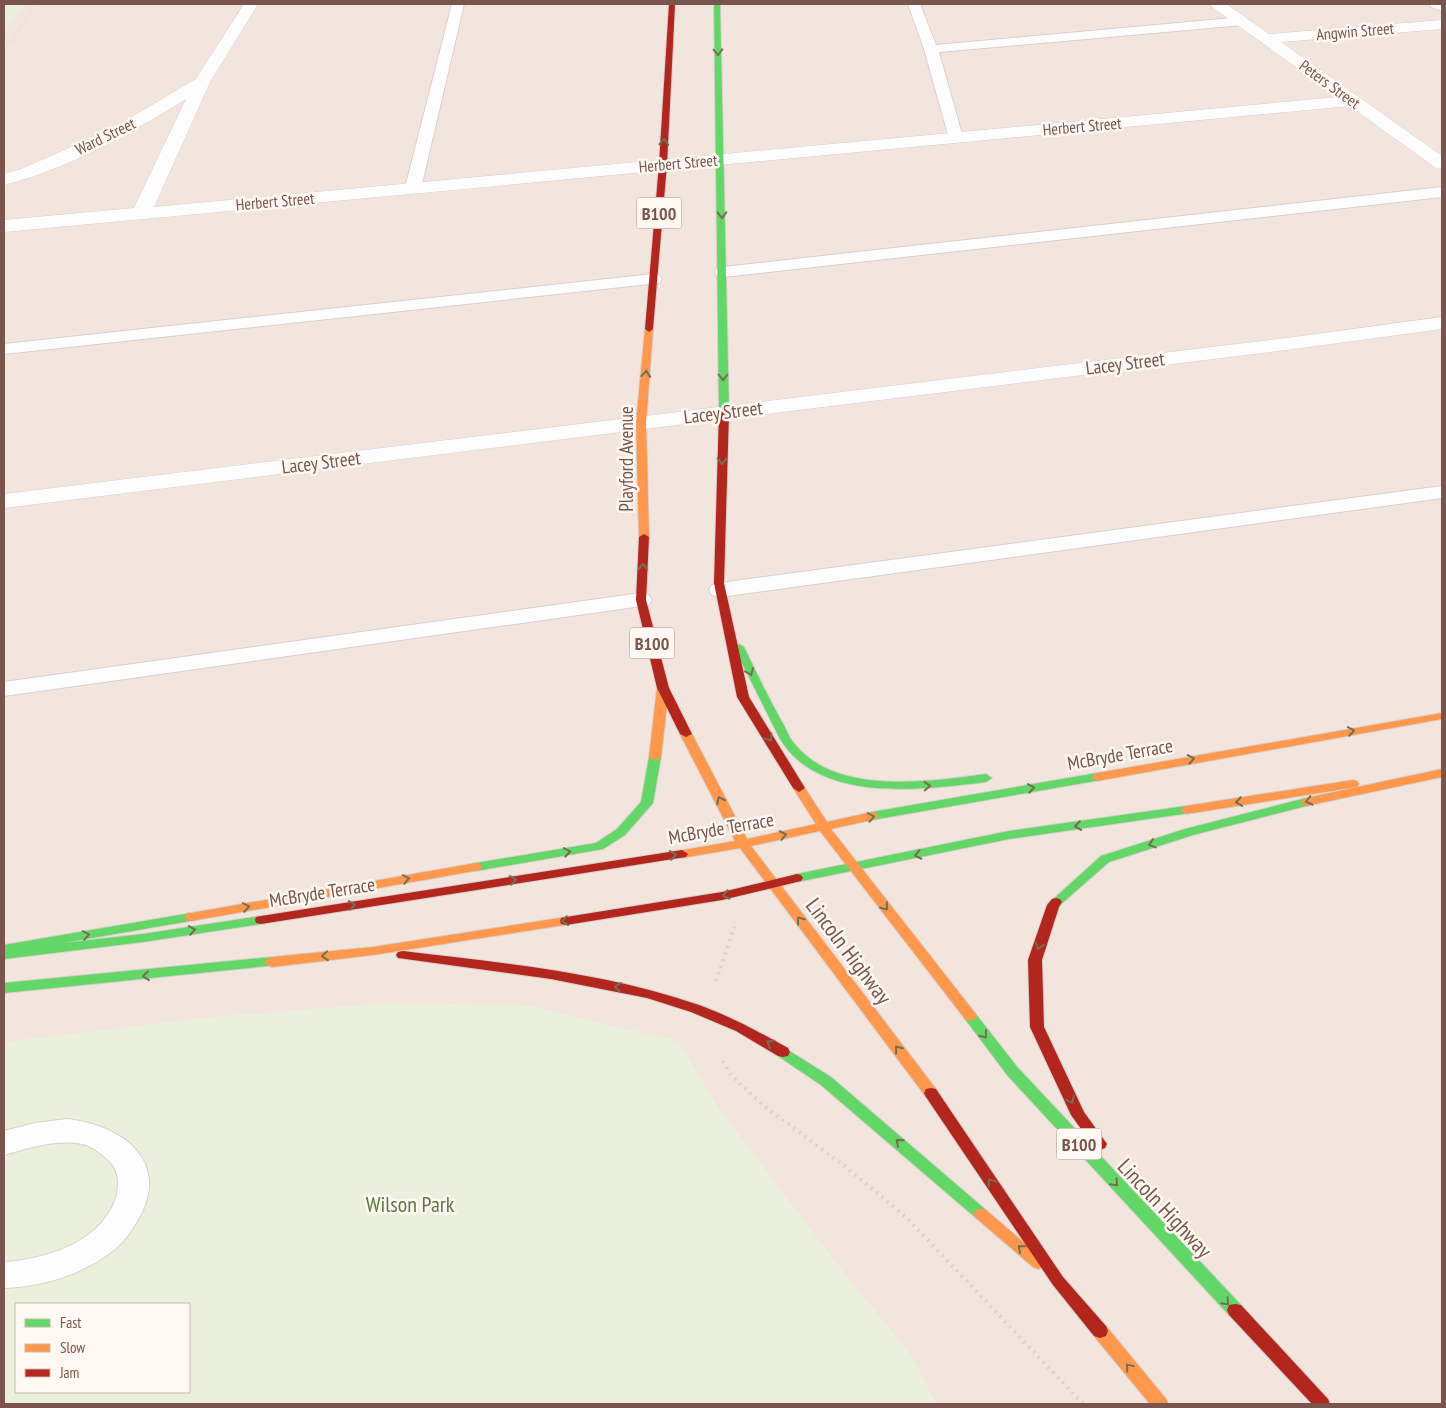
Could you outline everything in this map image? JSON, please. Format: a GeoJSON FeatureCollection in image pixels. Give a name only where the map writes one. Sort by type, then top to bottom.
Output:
{"type":"FeatureCollection","features":[{"type":"Feature","properties":{"kind":"main road","name":"Playford Avenue"},"geometry":{"type":"LineString","coordinates":[[672,4],[663,164],[642,422],[644,532],[641,600],[663,688],[743,844],[773,884]]}},
{"type":"Feature","properties":{"kind":"main road","name":"B100"},"geometry":{"type":"LineString","coordinates":[[717,4],[723,272],[724,412],[720,590],[723,611],[743,697],[823,826],[856,868]]}},
{"type":"Feature","properties":{"kind":"main road"},"geometry":{"type":"LineString","coordinates":[[723,611],[755,685],[790,747],[822,771],[864,784],[919,786],[997,776]]}},
{"type":"Feature","properties":{"kind":"main road"},"geometry":{"type":"LineString","coordinates":[[4,949],[599,846],[621,832],[647,803],[654,769],[663,688]]}},
{"type":"Feature","properties":{"kind":"main road","name":"McBryde Terrace"},"geometry":{"type":"LineString","coordinates":[[4,955],[144,938],[743,844],[823,826],[1442,716]]}},
{"type":"Feature","properties":{"kind":"main road"},"geometry":{"type":"LineString","coordinates":[[1389,724],[1442,728]]}},
{"type":"Feature","properties":{"kind":"main road"},"geometry":{"type":"LineString","coordinates":[[1085,767],[1161,765]]}},
{"type":"Feature","properties":{"kind":"main road"},"geometry":{"type":"LineString","coordinates":[[4,988],[149,975],[373,951],[722,896],[1008,836],[1144,817],[1442,770]]}},
{"type":"Feature","properties":{"kind":"main road"},"geometry":{"type":"LineString","coordinates":[[1187,1260],[1078,1114],[1037,1027],[1035,960],[1053,905],[1105,858],[1189,832],[1309,801],[1442,774]]}},
{"type":"Feature","properties":{"kind":"main road","name":"Lincoln Highway"},"geometry":{"type":"LineString","coordinates":[[856,868],[1013,1072],[1322,1404]]}},
{"type":"Feature","properties":{"kind":"main road","name":"Lincoln Highway"},"geometry":{"type":"LineString","coordinates":[[773,884],[932,1095],[1058,1280],[1160,1404]]}},
{"type":"Feature","properties":{"kind":"main road"},"geometry":{"type":"LineString","coordinates":[[373,951],[568,978],[638,990],[711,1013],[768,1042],[826,1081],[1058,1280]]}},
{"type":"Feature","properties":{"kind":"street","name":"Ward Street"},"geometry":{"type":"LineString","coordinates":[[142,212],[202,82],[251,4]]}},
{"type":"Feature","properties":{"kind":"street","name":"Peters Street"},"geometry":{"type":"LineString","coordinates":[[1217,4],[1442,164]]}},
{"type":"Feature","properties":{"kind":"street","name":"Angwin Street"},"geometry":{"type":"LineString","coordinates":[[1267,39],[1442,24]]}},
{"type":"Feature","properties":{"kind":"street","name":"Ward Street"},"geometry":{"type":"LineString","coordinates":[[4,180],[114,135],[202,82]]}},
{"type":"Feature","properties":{"kind":"street","name":"Herbert Street"},"geometry":{"type":"LineString","coordinates":[[4,226],[1353,101]]}},
{"type":"Feature","properties":{"kind":"street","name":"Lacey Street"},"geometry":{"type":"LineString","coordinates":[[4,501],[1442,323]]}},
{"type":"Feature","properties":{"kind":"lane"},"geometry":{"type":"LineString","coordinates":[[413,188],[458,4]]}},
{"type":"Feature","properties":{"kind":"lane"},"geometry":{"type":"LineString","coordinates":[[914,4],[931,49],[956,138]]}},
{"type":"Feature","properties":{"kind":"lane"},"geometry":{"type":"LineString","coordinates":[[1436,4],[1442,7]]}},
{"type":"Feature","properties":{"kind":"lane"},"geometry":{"type":"LineString","coordinates":[[931,49],[1242,21]]}},
{"type":"Feature","properties":{"kind":"lane"},"geometry":{"type":"LineString","coordinates":[[723,272],[1442,192]]}},
{"type":"Feature","properties":{"kind":"lane"},"geometry":{"type":"LineString","coordinates":[[4,348],[654,279]]}},
{"type":"Feature","properties":{"kind":"lane"},"geometry":{"type":"LineString","coordinates":[[720,590],[1442,492]]}},
{"type":"Feature","properties":{"kind":"lane"},"geometry":{"type":"LineString","coordinates":[[4,689],[641,600]]}},
{"type":"Feature","properties":{"kind":"lane"},"geometry":{"type":"LineString","coordinates":[[4,1143],[29,1134],[62,1130],[91,1134],[114,1146],[130,1164],[134,1187],[126,1212],[108,1237],[81,1257],[53,1269],[23,1276],[4,1275]]}},
{"type":"Feature","properties":{"kind":"path"},"geometry":{"type":"LineString","coordinates":[[4,46],[10,43],[36,4]]}},
{"type":"Feature","properties":{"kind":"path"},"geometry":{"type":"LineString","coordinates":[[722,896],[736,922],[712,991],[711,1036],[731,1075],[764,1106],[835,1159],[906,1217],[1083,1404]]}},
{"type":"Feature","properties":{"kind":"shaded area"},"geometry":{"type":"Polygon","coordinates":[[[4,4],[1442,4],[1442,1404],[4,1404],[4,4]]]}},
{"type":"Feature","properties":{"kind":"green space"},"geometry":{"type":"Polygon","coordinates":[[[4,4],[24,4],[4,34],[4,4]]]}},
{"type":"Feature","properties":{"kind":"green space","name":"Wilson Park"},"geometry":{"type":"Polygon","coordinates":[[[384,1003],[525,1005],[678,1041],[720,1110],[844,1273],[911,1355],[936,1404],[4,1404],[4,1042],[201,1018],[384,1003]]]}},
{"type":"Feature","properties":{"kind":"traffic: fast"},"geometry":{"type":"LineString","coordinates":[[717,4],[724,412]]}},
{"type":"Feature","properties":{"kind":"traffic: fast"},"geometry":{"type":"LineString","coordinates":[[739,647],[786,740],[808,763],[830,774],[855,782],[882,785],[937,784],[986,778]]}},
{"type":"Feature","properties":{"kind":"traffic: fast"},"geometry":{"type":"LineString","coordinates":[[476,867],[599,846],[621,832],[647,803],[655,757]]}},
{"type":"Feature","properties":{"kind":"traffic: fast"},"geometry":{"type":"LineString","coordinates":[[872,816],[1097,777]]}},
{"type":"Feature","properties":{"kind":"traffic: fast"},"geometry":{"type":"LineString","coordinates":[[1056,902],[1105,859],[1189,832],[1306,802]]}},
{"type":"Feature","properties":{"kind":"traffic: fast"},"geometry":{"type":"LineString","coordinates":[[797,878],[1009,835],[1186,810]]}},
{"type":"Feature","properties":{"kind":"traffic: fast"},"geometry":{"type":"LineString","coordinates":[[4,949],[191,917]]}},
{"type":"Feature","properties":{"kind":"traffic: fast"},"geometry":{"type":"LineString","coordinates":[[4,955],[143,938],[261,920]]}},
{"type":"Feature","properties":{"kind":"traffic: fast"},"geometry":{"type":"LineString","coordinates":[[4,988],[272,962]]}},
{"type":"Feature","properties":{"kind":"traffic: fast"},"geometry":{"type":"LineString","coordinates":[[970,1016],[1013,1072],[1235,1310]]}},
{"type":"Feature","properties":{"kind":"traffic: fast"},"geometry":{"type":"LineString","coordinates":[[783,1052],[826,1081],[981,1214]]}},
{"type":"Feature","properties":{"kind":"traffic: slow"},"geometry":{"type":"LineString","coordinates":[[644,537],[641,423],[649,329]]}},
{"type":"Feature","properties":{"kind":"traffic: slow"},"geometry":{"type":"LineString","coordinates":[[655,757],[663,688]]}},
{"type":"Feature","properties":{"kind":"traffic: slow"},"geometry":{"type":"LineString","coordinates":[[1097,777],[1442,716]]}},
{"type":"Feature","properties":{"kind":"traffic: slow"},"geometry":{"type":"LineString","coordinates":[[686,734],[743,844],[931,1093]]}},
{"type":"Feature","properties":{"kind":"traffic: slow"},"geometry":{"type":"LineString","coordinates":[[1306,802],[1442,773]]}},
{"type":"Feature","properties":{"kind":"traffic: slow"},"geometry":{"type":"LineString","coordinates":[[1186,810],[1353,784]]}},
{"type":"Feature","properties":{"kind":"traffic: slow"},"geometry":{"type":"LineString","coordinates":[[799,788],[823,826],[970,1016]]}},
{"type":"Feature","properties":{"kind":"traffic: slow"},"geometry":{"type":"LineString","coordinates":[[682,854],[743,844],[872,816]]}},
{"type":"Feature","properties":{"kind":"traffic: slow"},"geometry":{"type":"LineString","coordinates":[[191,917],[476,867]]}},
{"type":"Feature","properties":{"kind":"traffic: slow"},"geometry":{"type":"LineString","coordinates":[[272,962],[373,951],[566,921]]}},
{"type":"Feature","properties":{"kind":"traffic: slow"},"geometry":{"type":"LineString","coordinates":[[981,1214],[1038,1263]]}},
{"type":"Feature","properties":{"kind":"traffic: slow"},"geometry":{"type":"LineString","coordinates":[[1100,1331],[1160,1404]]}},
{"type":"Feature","properties":{"kind":"traffic: jam"},"geometry":{"type":"LineString","coordinates":[[649,329],[663,164],[672,4]]}},
{"type":"Feature","properties":{"kind":"traffic: jam"},"geometry":{"type":"LineString","coordinates":[[724,412],[719,583],[743,697],[799,788]]}},
{"type":"Feature","properties":{"kind":"traffic: jam"},"geometry":{"type":"LineString","coordinates":[[644,537],[641,600],[663,688],[686,734]]}},
{"type":"Feature","properties":{"kind":"traffic: jam"},"geometry":{"type":"LineString","coordinates":[[261,920],[682,854]]}},
{"type":"Feature","properties":{"kind":"traffic: jam"},"geometry":{"type":"LineString","coordinates":[[566,921],[722,896],[797,878]]}},
{"type":"Feature","properties":{"kind":"traffic: jam"},"geometry":{"type":"LineString","coordinates":[[1056,902],[1053,905],[1035,960],[1037,1027],[1078,1115],[1100,1144]]}},
{"type":"Feature","properties":{"kind":"traffic: jam"},"geometry":{"type":"LineString","coordinates":[[403,955],[551,974],[649,994],[696,1009],[741,1028],[783,1052]]}},
{"type":"Feature","properties":{"kind":"traffic: jam"},"geometry":{"type":"LineString","coordinates":[[931,1093],[1058,1281],[1100,1331]]}},
{"type":"Feature","properties":{"kind":"traffic: jam"},"geometry":{"type":"LineString","coordinates":[[1235,1310],[1322,1404]]}}]}
